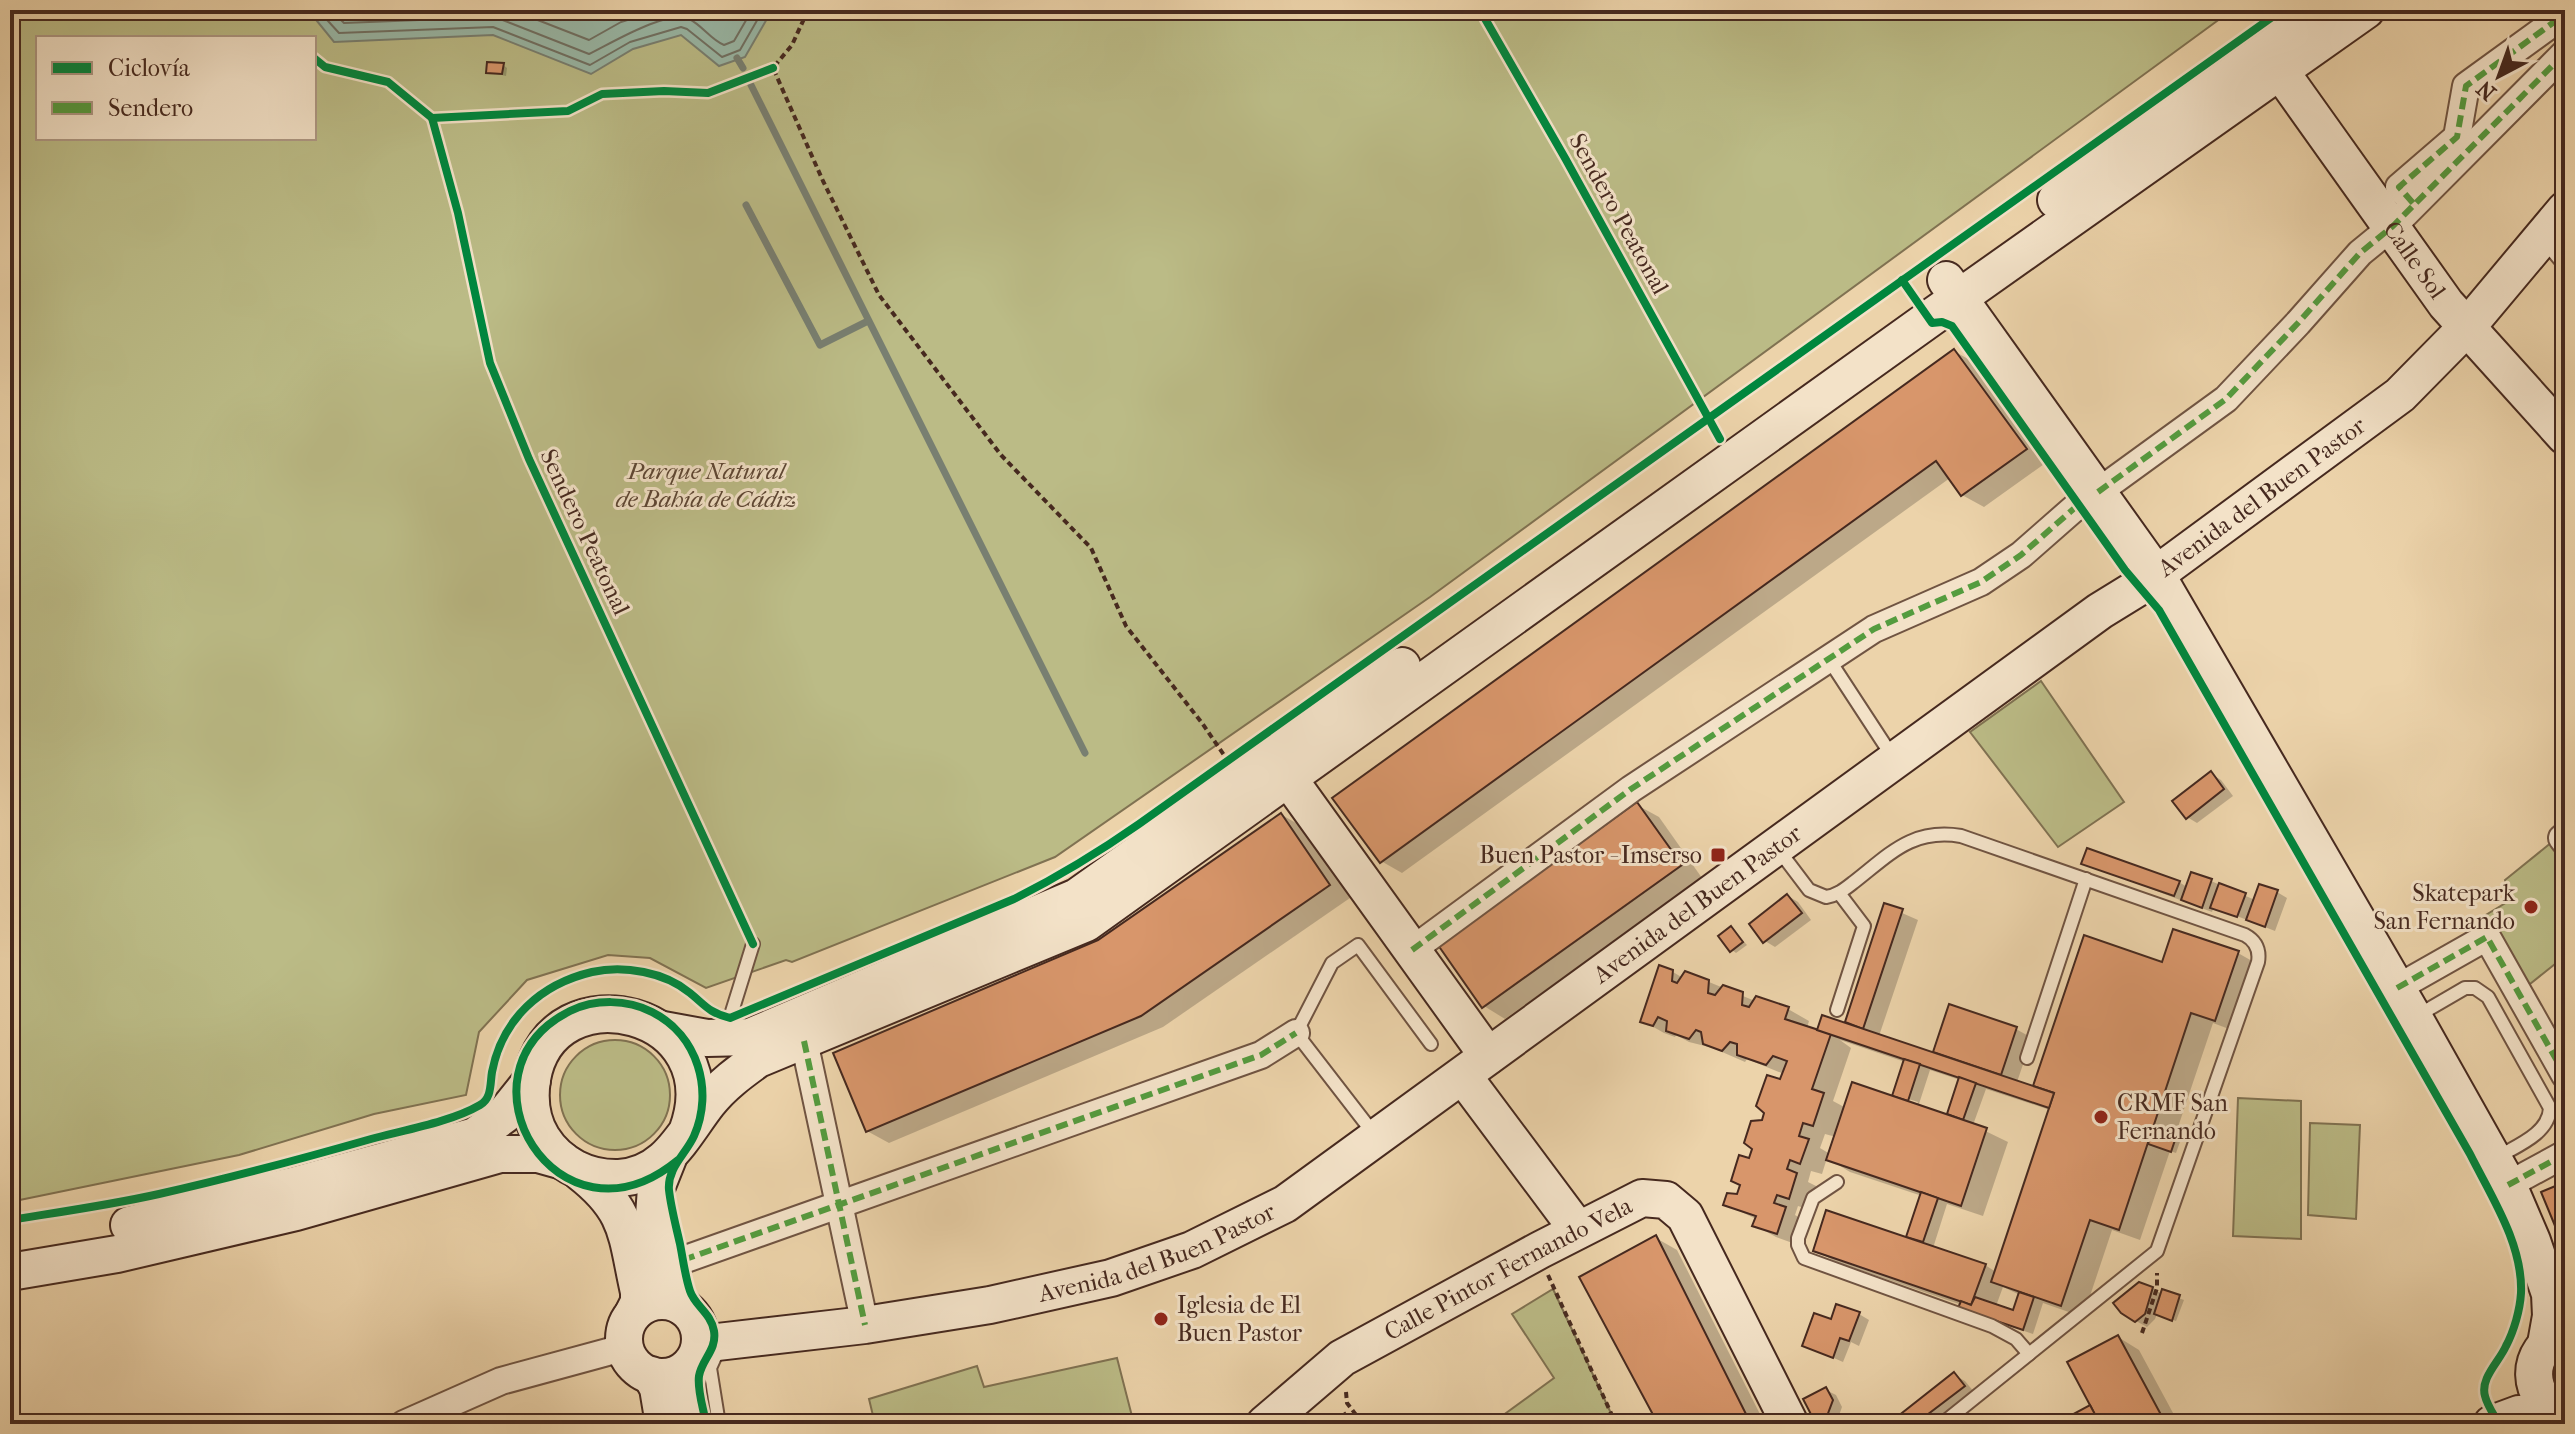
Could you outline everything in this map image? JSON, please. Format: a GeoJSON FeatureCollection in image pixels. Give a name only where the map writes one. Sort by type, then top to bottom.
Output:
{"type":"FeatureCollection","features":[{"type":"Feature","properties":{"kind":"street"},"geometry":{"type":"LineString","coordinates":[[10,1272],[117,1254],[296,1212],[500,1154],[538,1154],[592,1175],[624,1178],[640,1174],[677,1145],[709,1102],[758,1059],[1086,923],[1952,289],[2323,10]]}},
{"type":"Feature","properties":{"kind":"street"},"geometry":{"type":"LineString","coordinates":[[664,1424],[658,1388],[651,1375],[633,1363],[629,1331],[639,1302],[639,1292],[623,1221],[615,1204],[600,1188],[570,1166],[542,1137],[531,1106],[532,1080],[539,1059],[547,1045],[571,1024],[586,1018],[618,1013],[649,1022],[663,1030],[693,1036],[750,1037],[1077,897],[1952,289],[2280,71],[2366,10]]}},
{"type":"Feature","properties":{"kind":"street"},"geometry":{"type":"LineString","coordinates":[[2403,215],[2399,187],[2457,137],[2466,86],[2565,14]]}},
{"type":"Feature","properties":{"kind":"street"},"geometry":{"type":"LineString","coordinates":[[1412,950],[1631,789],[1828,658],[1874,629],[1981,582],[2021,555],[2088,498],[2226,399],[2360,253],[2403,215],[2565,53]]}},
{"type":"Feature","properties":{"kind":"street","name":"Calle Sol"},"geometry":{"type":"LineString","coordinates":[[2280,71],[2403,215],[2446,304],[2565,436]]}},
{"type":"Feature","properties":{"kind":"street","name":"Avenida del Buen Pastor"},"geometry":{"type":"LineString","coordinates":[[704,1350],[990,1305],[1111,1278],[1192,1250],[1285,1204],[2400,395],[2559,232]]}},
{"type":"Feature","properties":{"kind":"street"},"geometry":{"type":"LineString","coordinates":[[1952,289],[2088,498],[2156,574],[2501,1172],[2532,1241],[2556,1322],[2533,1367],[2533,1380],[2528,1392],[2495,1423]]}},
{"type":"Feature","properties":{"kind":"street"},"geometry":{"type":"LineString","coordinates":[[1288,778],[1412,950],[1476,1066],[1578,1230]]}},
{"type":"Feature","properties":{"kind":"street"},"geometry":{"type":"LineString","coordinates":[[2405,1003],[2487,937],[2565,1075]]}},
{"type":"Feature","properties":{"kind":"street"},"geometry":{"type":"LineString","coordinates":[[663,1030],[679,1048],[691,1069],[695,1101],[656,1188],[653,1230],[663,1282],[667,1291],[697,1323],[704,1350],[686,1386],[691,1424]]}},
{"type":"Feature","properties":{"kind":"street"},"geometry":{"type":"LineString","coordinates":[[683,1260],[1261,1055],[1296,1033]]}},
{"type":"Feature","properties":{"kind":"street"},"geometry":{"type":"LineString","coordinates":[[804,1041],[865,1325]]}},
{"type":"Feature","properties":{"kind":"street"},"geometry":{"type":"LineString","coordinates":[[10,1247],[122,1227],[292,1186],[475,1136],[504,1115],[532,1080]]}},
{"type":"Feature","properties":{"kind":"street"},"geometry":{"type":"LineString","coordinates":[[2501,1172],[2565,1154]]}},
{"type":"Feature","properties":{"kind":"street","name":"Calle Pintor Fernando Vela"},"geometry":{"type":"LineString","coordinates":[[1265,1424],[1342,1358],[1642,1198],[1666,1200],[1685,1216],[1790,1424]]}},
{"type":"Feature","properties":{"kind":"street"},"geometry":{"type":"LineString","coordinates":[[404,1424],[501,1381],[629,1331],[642,1307],[662,1301],[683,1307]]}},
{"type":"Feature","properties":{"kind":"street"},"geometry":{"type":"LineString","coordinates":[[651,1375],[673,1375],[704,1350]]}},
{"type":"Feature","properties":{"kind":"street"},"geometry":{"type":"LineString","coordinates":[[2533,1380],[2541,1399],[2561,1414]]}},
{"type":"Feature","properties":{"kind":"street"},"geometry":{"type":"LineString","coordinates":[[2495,1423],[2519,1414],[2561,1414]]}},
{"type":"Feature","properties":{"kind":"lane"},"geometry":{"type":"LineString","coordinates":[[1828,658],[1896,761]]}},
{"type":"Feature","properties":{"kind":"lane"},"geometry":{"type":"LineString","coordinates":[[1776,846],[1814,894],[1826,897],[1839,893],[1919,836],[1940,833],[1961,836],[2245,935],[2258,949],[2258,962],[2157,1251],[1942,1424]]}},
{"type":"Feature","properties":{"kind":"lane"},"geometry":{"type":"LineString","coordinates":[[2027,1058],[2086,879]]}},
{"type":"Feature","properties":{"kind":"lane"},"geometry":{"type":"LineString","coordinates":[[1837,1010],[1864,926],[1839,893]]}},
{"type":"Feature","properties":{"kind":"lane"},"geometry":{"type":"LineString","coordinates":[[729,1038],[730,1018],[753,944]]}},
{"type":"Feature","properties":{"kind":"lane"},"geometry":{"type":"LineString","coordinates":[[1377,1138],[1296,1033],[1332,963],[1358,945],[1431,1044]]}},
{"type":"Feature","properties":{"kind":"lane"},"geometry":{"type":"LineString","coordinates":[[2405,1003],[2470,987],[2482,992],[2493,1006],[2550,1108],[2550,1116],[2542,1130],[2501,1172]]}},
{"type":"Feature","properties":{"kind":"lane"},"geometry":{"type":"LineString","coordinates":[[1837,1182],[1813,1198],[1798,1238],[1804,1258],[1992,1326],[2016,1339],[2029,1354]]}},
{"type":"Feature","properties":{"kind":"lane"},"geometry":{"type":"LineString","coordinates":[[704,1350],[719,1424]]}},
{"type":"Feature","properties":{"kind":"path"},"geometry":{"type":"LineString","coordinates":[[758,74],[773,68],[792,45],[808,10]]}},
{"type":"Feature","properties":{"kind":"path"},"geometry":{"type":"LineString","coordinates":[[773,68],[823,181],[879,295],[1001,455],[1091,548],[1126,626],[1227,760]]}},
{"type":"Feature","properties":{"kind":"path"},"geometry":{"type":"LineString","coordinates":[[1215,769],[1240,751]]}},
{"type":"Feature","properties":{"kind":"path"},"geometry":{"type":"LineString","coordinates":[[1540,1250],[1553,1289],[1616,1424]]}},
{"type":"Feature","properties":{"kind":"path"},"geometry":{"type":"LineString","coordinates":[[2142,1333],[2157,1288],[2157,1251]]}},
{"type":"Feature","properties":{"kind":"green space","name":"Parque Natural de Bahía de Cádiz"},"geometry":{"type":"Polygon","coordinates":[[[10,10],[2232,10],[1430,597],[1055,857],[792,962],[786,960],[706,988],[650,958],[608,955],[527,980],[479,1032],[466,1095],[374,1114],[239,1155],[10,1202],[10,10]]]}},
{"type":"Feature","properties":{"kind":"green space"},"geometry":{"type":"Polygon","coordinates":[[[2041,681],[2124,802],[2058,847],[1970,732],[2041,681]]]}},
{"type":"Feature","properties":{"kind":"green space","name":"Skatepark San Fernando"},"geometry":{"type":"Polygon","coordinates":[[[2557,838],[2565,848],[2565,956],[2525,988],[2484,916],[2512,899],[2505,880],[2557,838]]]}},
{"type":"Feature","properties":{"kind":"green space"},"geometry":{"type":"Polygon","coordinates":[[[615,1040],[636,1044],[654,1056],[666,1074],[670,1095],[666,1116],[654,1134],[636,1146],[615,1150],[594,1146],[576,1134],[564,1116],[560,1095],[564,1074],[576,1056],[594,1044],[615,1040]]]}},
{"type":"Feature","properties":{"kind":"green space"},"geometry":{"type":"Polygon","coordinates":[[[2238,1098],[2301,1101],[2301,1239],[2233,1236],[2238,1098]]]}},
{"type":"Feature","properties":{"kind":"green space"},"geometry":{"type":"Polygon","coordinates":[[[2310,1123],[2360,1125],[2356,1219],[2308,1215],[2310,1123]]]}},
{"type":"Feature","properties":{"kind":"green space"},"geometry":{"type":"Polygon","coordinates":[[[1553,1289],[1616,1424],[1491,1424],[1554,1378],[1512,1314],[1553,1289]]]}},
{"type":"Feature","properties":{"kind":"green space"},"geometry":{"type":"Polygon","coordinates":[[[1117,1358],[1134,1424],[875,1424],[869,1399],[977,1366],[984,1387],[1117,1358]]]}},
{"type":"Feature","properties":{"kind":"water"},"geometry":{"type":"Polygon","coordinates":[[[308,10],[772,10],[745,57],[719,66],[681,35],[633,49],[591,74],[493,35],[334,42],[308,10]]]}},
{"type":"Feature","properties":{"kind":"building"},"geometry":{"type":"Polygon","coordinates":[[[487,62],[504,63],[502,74],[486,73],[487,62]]]}},
{"type":"Feature","properties":{"kind":"building"},"geometry":{"type":"Polygon","coordinates":[[[1954,349],[2027,449],[1961,496],[1936,461],[1380,863],[1332,798],[1954,349]]]}},
{"type":"Feature","properties":{"kind":"building"},"geometry":{"type":"Polygon","coordinates":[[[2211,771],[2224,789],[2186,819],[2172,801],[2211,771]]]}},
{"type":"Feature","properties":{"kind":"building"},"geometry":{"type":"Polygon","coordinates":[[[1637,802],[1682,865],[1482,1008],[1438,945],[1637,802]]]}},
{"type":"Feature","properties":{"kind":"building"},"geometry":{"type":"Polygon","coordinates":[[[1281,813],[1330,885],[1141,1016],[866,1132],[833,1053],[1098,940],[1281,813]]]}},
{"type":"Feature","properties":{"kind":"building"},"geometry":{"type":"Polygon","coordinates":[[[2087,848],[2180,881],[2174,896],[2081,864],[2087,848]]]}},
{"type":"Feature","properties":{"kind":"building"},"geometry":{"type":"Polygon","coordinates":[[[2191,872],[2212,879],[2202,908],[2181,900],[2191,872]]]}},
{"type":"Feature","properties":{"kind":"building"},"geometry":{"type":"Polygon","coordinates":[[[2219,883],[2246,893],[2237,917],[2210,908],[2219,883]]]}},
{"type":"Feature","properties":{"kind":"building"},"geometry":{"type":"Polygon","coordinates":[[[2259,884],[2278,890],[2265,927],[2246,920],[2259,884]]]}},
{"type":"Feature","properties":{"kind":"building"},"geometry":{"type":"Polygon","coordinates":[[[1787,894],[1802,913],[1763,943],[1749,924],[1787,894]]]}},
{"type":"Feature","properties":{"kind":"building"},"geometry":{"type":"Polygon","coordinates":[[[1884,903],[1903,909],[1863,1029],[1845,1022],[1884,903]]]}},
{"type":"Feature","properties":{"kind":"building"},"geometry":{"type":"Polygon","coordinates":[[[1731,926],[1743,942],[1730,952],[1718,936],[1731,926]]]}},
{"type":"Feature","properties":{"kind":"building","name":"CRMF San Fernando"},"geometry":{"type":"Polygon","coordinates":[[[2173,929],[2239,951],[2215,1021],[2191,1013],[2119,1230],[2090,1220],[2061,1306],[1991,1282],[2054,1093],[2033,1086],[2084,935],[2162,962],[2173,929]]]}},
{"type":"Feature","properties":{"kind":"building"},"geometry":{"type":"Polygon","coordinates":[[[1659,965],[1673,970],[1672,981],[1677,983],[1685,971],[1709,980],[1708,993],[1715,995],[1723,985],[1743,992],[1742,1005],[1749,1007],[1756,996],[1789,1007],[1785,1019],[1831,1034],[1812,1089],[1824,1093],[1813,1126],[1803,1123],[1799,1136],[1809,1139],[1800,1164],[1790,1160],[1787,1169],[1797,1173],[1789,1199],[1777,1195],[1774,1203],[1786,1207],[1777,1234],[1752,1226],[1756,1216],[1723,1205],[1727,1193],[1737,1194],[1740,1185],[1731,1181],[1739,1155],[1749,1158],[1752,1149],[1744,1143],[1751,1121],[1762,1120],[1764,1113],[1756,1106],[1767,1075],[1780,1079],[1787,1061],[1773,1056],[1766,1065],[1737,1055],[1737,1044],[1730,1042],[1722,1051],[1703,1044],[1701,1032],[1696,1030],[1689,1039],[1666,1031],[1667,1021],[1658,1017],[1653,1026],[1640,1022],[1659,965]]]}},
{"type":"Feature","properties":{"kind":"building"},"geometry":{"type":"Polygon","coordinates":[[[1949,1004],[2017,1027],[2001,1075],[1933,1052],[1949,1004]]]}},
{"type":"Feature","properties":{"kind":"building"},"geometry":{"type":"Polygon","coordinates":[[[1822,1015],[2054,1093],[2049,1108],[1817,1030],[1822,1015]]]}},
{"type":"Feature","properties":{"kind":"building"},"geometry":{"type":"Polygon","coordinates":[[[1904,1059],[1920,1064],[1908,1101],[1892,1096],[1904,1059]]]}},
{"type":"Feature","properties":{"kind":"building"},"geometry":{"type":"Polygon","coordinates":[[[1959,1077],[1976,1083],[1963,1120],[1947,1114],[1959,1077]]]}},
{"type":"Feature","properties":{"kind":"building"},"geometry":{"type":"Polygon","coordinates":[[[1852,1082],[1987,1128],[1961,1206],[1826,1160],[1852,1082]]]}},
{"type":"Feature","properties":{"kind":"building"},"geometry":{"type":"Polygon","coordinates":[[[2154,1126],[2177,1134],[2171,1152],[2148,1144],[2154,1126]]]}},
{"type":"Feature","properties":{"kind":"building"},"geometry":{"type":"Polygon","coordinates":[[[2565,1182],[2565,1250],[2541,1192],[2565,1182]]]}},
{"type":"Feature","properties":{"kind":"building"},"geometry":{"type":"Polygon","coordinates":[[[1921,1192],[1938,1198],[1923,1242],[1906,1237],[1921,1192]]]}},
{"type":"Feature","properties":{"kind":"building"},"geometry":{"type":"Polygon","coordinates":[[[1826,1210],[1986,1264],[1971,1305],[1813,1251],[1826,1210]]]}},
{"type":"Feature","properties":{"kind":"building"},"geometry":{"type":"Polygon","coordinates":[[[1656,1235],[1751,1424],[1658,1424],[1579,1277],[1656,1235]]]}},
{"type":"Feature","properties":{"kind":"building"},"geometry":{"type":"Polygon","coordinates":[[[2139,1282],[2153,1287],[2145,1314],[2135,1322],[2113,1303],[2139,1282]]]}},
{"type":"Feature","properties":{"kind":"building"},"geometry":{"type":"Polygon","coordinates":[[[2162,1289],[2180,1295],[2172,1321],[2154,1314],[2162,1289]]]}},
{"type":"Feature","properties":{"kind":"building"},"geometry":{"type":"Polygon","coordinates":[[[2019,1292],[2034,1297],[2023,1330],[1958,1308],[1961,1301],[1971,1305],[1975,1297],[2013,1310],[2019,1292]]]}},
{"type":"Feature","properties":{"kind":"building"},"geometry":{"type":"Polygon","coordinates":[[[1836,1304],[1860,1312],[1849,1341],[1840,1338],[1833,1358],[1802,1346],[1814,1313],[1831,1319],[1836,1304]]]}},
{"type":"Feature","properties":{"kind":"building"},"geometry":{"type":"Polygon","coordinates":[[[2118,1335],[2166,1424],[2100,1424],[2067,1362],[2118,1335]]]}},
{"type":"Feature","properties":{"kind":"building"},"geometry":{"type":"Polygon","coordinates":[[[1954,1372],[1965,1386],[1915,1424],[1888,1424],[1954,1372]]]}},
{"type":"Feature","properties":{"kind":"building"},"geometry":{"type":"Polygon","coordinates":[[[1826,1387],[1833,1400],[1824,1424],[1816,1424],[1803,1399],[1826,1387]]]}},
{"type":"Feature","properties":{"kind":"building"},"geometry":{"type":"Polygon","coordinates":[[[2090,1405],[2100,1424],[2055,1424],[2090,1405]]]}},
{"type":"Feature","properties":{"kind":"building"},"geometry":{"type":"Polygon","coordinates":[[[1345,1413],[1353,1424],[1329,1424],[1345,1413]]]}},
{"type":"Feature","properties":{"kind":"waterway"},"geometry":{"type":"LineString","coordinates":[[737,58],[743,68]]}},
{"type":"Feature","properties":{"kind":"waterway"},"geometry":{"type":"LineString","coordinates":[[751,85],[1085,753]]}},
{"type":"Feature","properties":{"kind":"waterway"},"geometry":{"type":"LineString","coordinates":[[746,205],[820,345],[868,321]]}},
{"type":"Feature","properties":{"kind":"marked path"},"geometry":{"type":"LineString","coordinates":[[2413,203],[2399,187],[2457,137],[2466,86],[2565,14]]}},
{"type":"Feature","properties":{"kind":"marked path"},"geometry":{"type":"LineString","coordinates":[[2098,492],[2226,399],[2360,253],[2393,226],[2565,53]]}},
{"type":"Feature","properties":{"kind":"marked path"},"geometry":{"type":"LineString","coordinates":[[1412,950],[1631,789],[1874,629],[1981,582],[2021,555],[2078,505]]}},
{"type":"Feature","properties":{"kind":"marked path"},"geometry":{"type":"LineString","coordinates":[[2565,836],[2562,838],[2565,842]]}},
{"type":"Feature","properties":{"kind":"marked path"},"geometry":{"type":"LineString","coordinates":[[2397,988],[2487,937],[2565,1075]]}},
{"type":"Feature","properties":{"kind":"marked path"},"geometry":{"type":"LineString","coordinates":[[683,1260],[1261,1055],[1296,1033]]}},
{"type":"Feature","properties":{"kind":"marked path"},"geometry":{"type":"LineString","coordinates":[[804,1041],[865,1325]]}},
{"type":"Feature","properties":{"kind":"marked path"},"geometry":{"type":"LineString","coordinates":[[2508,1185],[2565,1154]]}},
{"type":"Feature","properties":{"kind":"cycle path","name":"Sendero Peatonal"},"geometry":{"type":"LineString","coordinates":[[1480,10],[1720,439]]}},
{"type":"Feature","properties":{"kind":"cycle path"},"geometry":{"type":"LineString","coordinates":[[10,1220],[186,1188],[427,1125],[468,1111],[487,1099],[497,1053],[515,1020],[541,995],[573,978],[617,969],[656,975],[680,986],[712,1011],[730,1018],[1030,891],[1139,824],[2282,10]]}},
{"type":"Feature","properties":{"kind":"cycle path"},"geometry":{"type":"LineString","coordinates":[[316,60],[325,67],[388,82],[432,118],[568,111],[602,94],[664,91],[708,93],[773,68]]}},
{"type":"Feature","properties":{"kind":"cycle path","name":"Sendero Peatonal"},"geometry":{"type":"LineString","coordinates":[[432,118],[458,213],[490,363],[529,459],[753,944]]}},
{"type":"Feature","properties":{"kind":"cycle path"},"geometry":{"type":"LineString","coordinates":[[1902,280],[1932,323],[1942,322],[1952,326],[2125,570],[2159,610],[2470,1154],[2504,1221],[2520,1275],[2521,1293],[2514,1327],[2484,1389],[2487,1403],[2499,1424]]}},
{"type":"Feature","properties":{"kind":"cycle path"},"geometry":{"type":"LineString","coordinates":[[678,1160],[634,1185],[593,1187],[559,1173],[533,1146],[518,1111],[518,1074],[534,1039],[570,1011],[590,1004],[611,1002],[652,1012],[668,1022],[691,1049],[702,1083],[700,1119],[691,1143],[671,1175],[669,1190],[690,1291],[710,1319],[714,1331],[713,1344],[699,1376],[706,1424]]}},
{"type":"Feature","properties":{"kind":"place","name":"Buen Pastor - Imserso"},"geometry":{"type":"Point","coordinates":[1718,855]}},
{"type":"Feature","properties":{"kind":"place","name":"Skatepark San Fernando"},"geometry":{"type":"Point","coordinates":[2531,907]}},
{"type":"Feature","properties":{"kind":"place","name":"CRMF San Fernando"},"geometry":{"type":"Point","coordinates":[2101,1117]}},
{"type":"Feature","properties":{"kind":"place","name":"Iglesia de El Buen Pastor"},"geometry":{"type":"Point","coordinates":[1161,1319]}}]}
